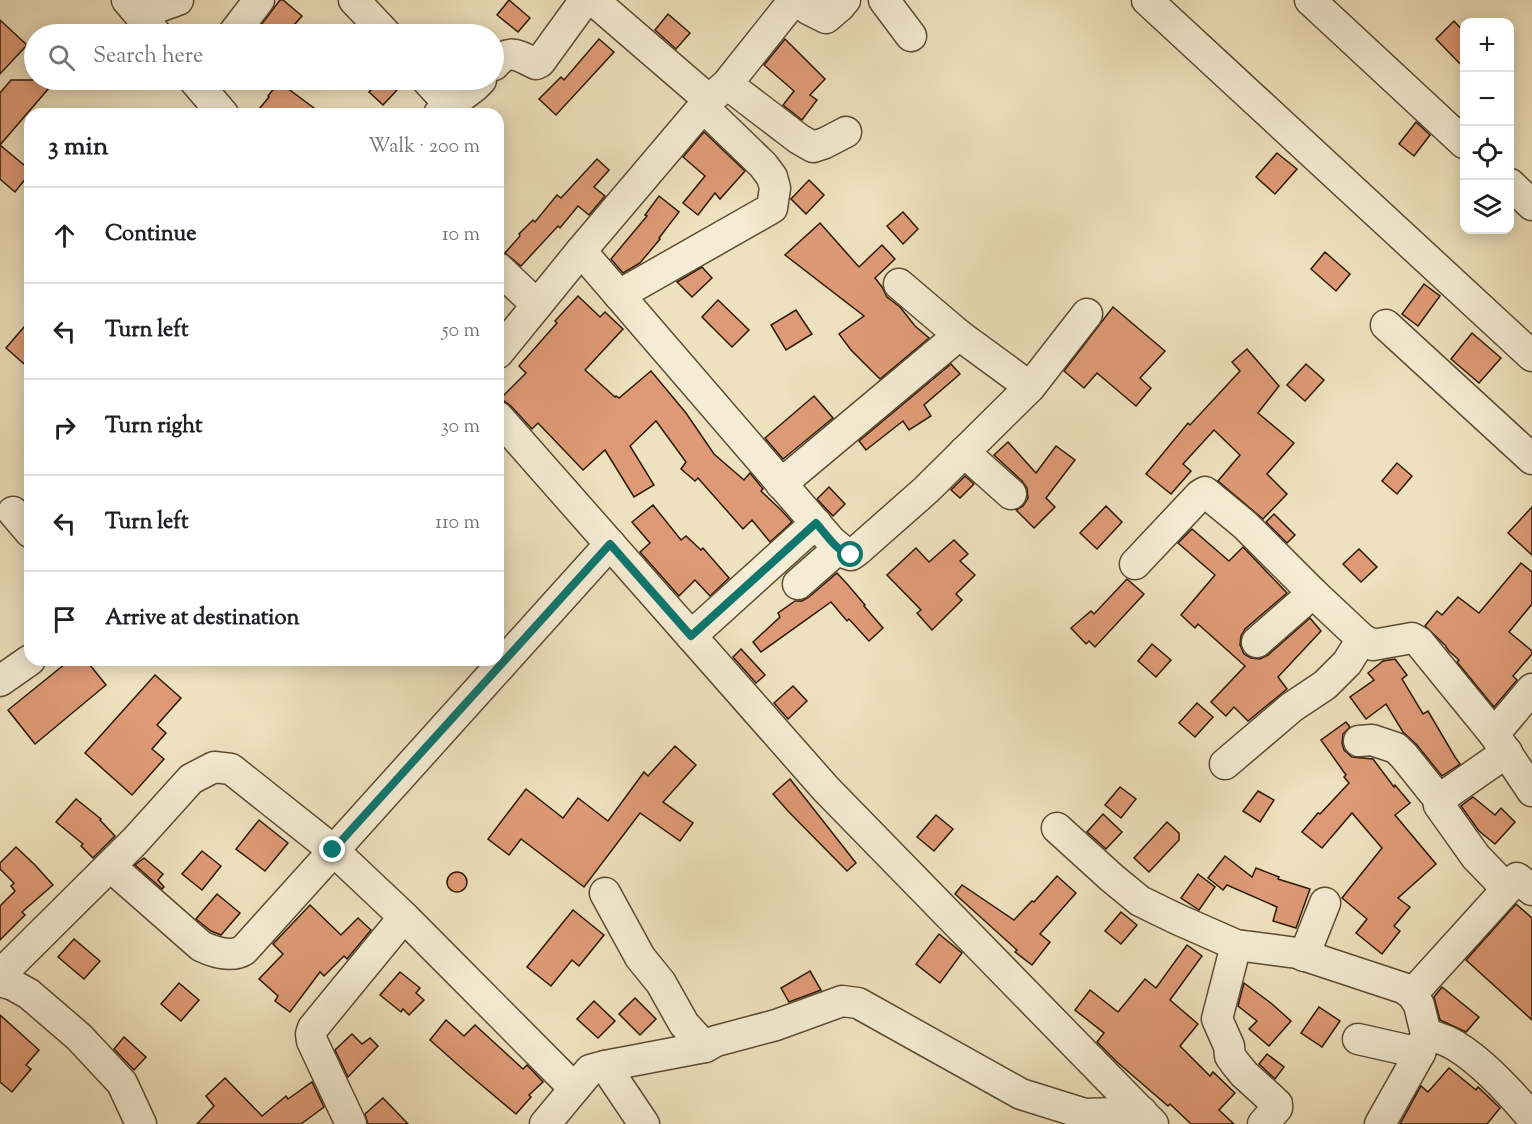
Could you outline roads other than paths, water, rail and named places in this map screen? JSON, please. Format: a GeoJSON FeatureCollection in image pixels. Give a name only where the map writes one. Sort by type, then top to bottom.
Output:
{"type":"FeatureCollection","features":[{"type":"Feature","properties":{"kind":"street"},"geometry":{"type":"LineString","coordinates":[[141,16],[178,0]]}},
{"type":"Feature","properties":{"kind":"street"},"geometry":{"type":"LineString","coordinates":[[241,24],[259,0]]}},
{"type":"Feature","properties":{"kind":"street"},"geometry":{"type":"LineString","coordinates":[[354,0],[377,24]]}},
{"type":"Feature","properties":{"kind":"street"},"geometry":{"type":"LineString","coordinates":[[504,56],[512,54],[536,64],[540,62],[585,0]]}},
{"type":"Feature","properties":{"kind":"street"},"geometry":{"type":"LineString","coordinates":[[593,0],[713,97],[813,147],[846,132]]}},
{"type":"Feature","properties":{"kind":"street"},"geometry":{"type":"LineString","coordinates":[[504,346],[580,251],[794,0]]}},
{"type":"Feature","properties":{"kind":"street"},"geometry":{"type":"LineString","coordinates":[[804,0],[808,9],[826,18],[845,0]]}},
{"type":"Feature","properties":{"kind":"street"},"geometry":{"type":"LineString","coordinates":[[884,0],[911,36]]}},
{"type":"Feature","properties":{"kind":"street"},"geometry":{"type":"LineString","coordinates":[[1147,0],[1532,356]]}},
{"type":"Feature","properties":{"kind":"street"},"geometry":{"type":"LineString","coordinates":[[1310,0],[1460,138]]}},
{"type":"Feature","properties":{"kind":"street"},"geometry":{"type":"LineString","coordinates":[[204,90],[218,108]]}},
{"type":"Feature","properties":{"kind":"street"},"geometry":{"type":"LineString","coordinates":[[433,90],[443,108]]}},
{"type":"Feature","properties":{"kind":"street"},"geometry":{"type":"LineString","coordinates":[[445,108],[470,90]]}},
{"type":"Feature","properties":{"kind":"street"},"geometry":{"type":"LineString","coordinates":[[619,295],[772,208],[775,188],[772,177],[713,97]]}},
{"type":"Feature","properties":{"kind":"street"},"geometry":{"type":"LineString","coordinates":[[1514,189],[1532,205]]}},
{"type":"Feature","properties":{"kind":"street"},"geometry":{"type":"LineString","coordinates":[[580,251],[816,523],[839,548],[851,555],[926,490],[1030,387],[1087,314]]}},
{"type":"Feature","properties":{"kind":"street"},"geometry":{"type":"LineString","coordinates":[[504,274],[537,305]]}},
{"type":"Feature","properties":{"kind":"street"},"geometry":{"type":"LineString","coordinates":[[899,284],[959,335],[1030,387]]}},
{"type":"Feature","properties":{"kind":"street"},"geometry":{"type":"LineString","coordinates":[[1386,325],[1532,459]]}},
{"type":"Feature","properties":{"kind":"street"},"geometry":{"type":"LineString","coordinates":[[782,484],[959,335]]}},
{"type":"Feature","properties":{"kind":"street"},"geometry":{"type":"LineString","coordinates":[[504,425],[601,554],[691,636],[826,789],[1148,1118]]}},
{"type":"Feature","properties":{"kind":"street"},"geometry":{"type":"LineString","coordinates":[[964,452],[1011,494]]}},
{"type":"Feature","properties":{"kind":"street"},"geometry":{"type":"LineString","coordinates":[[1136,564],[1205,492],[1245,525],[1362,639],[1373,645],[1412,638],[1419,642],[1501,743],[1532,791]]}},
{"type":"Feature","properties":{"kind":"street"},"geometry":{"type":"LineString","coordinates":[[691,636],[816,523]]}},
{"type":"Feature","properties":{"kind":"street"},"geometry":{"type":"LineString","coordinates":[[798,584],[839,548]]}},
{"type":"Feature","properties":{"kind":"street"},"geometry":{"type":"LineString","coordinates":[[504,662],[601,554]]}},
{"type":"Feature","properties":{"kind":"street"},"geometry":{"type":"LineString","coordinates":[[1257,642],[1313,593]]}},
{"type":"Feature","properties":{"kind":"street"},"geometry":{"type":"LineString","coordinates":[[1225,764],[1292,707],[1325,686],[1347,663],[1362,639]]}},
{"type":"Feature","properties":{"kind":"street"},"geometry":{"type":"LineString","coordinates":[[0,681],[24,664]]}},
{"type":"Feature","properties":{"kind":"street"},"geometry":{"type":"LineString","coordinates":[[110,866],[201,946],[222,953],[239,953],[500,666]]}},
{"type":"Feature","properties":{"kind":"street"},"geometry":{"type":"LineString","coordinates":[[1412,994],[1522,879],[1476,857],[1439,805],[1444,796],[1501,743],[1532,689]]}},
{"type":"Feature","properties":{"kind":"street"},"geometry":{"type":"LineString","coordinates":[[1359,741],[1372,740],[1396,748],[1440,801]]}},
{"type":"Feature","properties":{"kind":"street"},"geometry":{"type":"LineString","coordinates":[[0,975],[135,841],[191,778],[214,767],[231,770],[333,850],[404,917],[574,1089]]}},
{"type":"Feature","properties":{"kind":"street"},"geometry":{"type":"LineString","coordinates":[[1057,828],[1112,879],[1140,901],[1177,919],[1236,945],[1297,953],[1403,988],[1412,994],[1419,1005],[1423,1043],[1380,1124]]}},
{"type":"Feature","properties":{"kind":"street"},"geometry":{"type":"LineString","coordinates":[[605,893],[640,957],[661,983],[684,1024],[705,1047]]}},
{"type":"Feature","properties":{"kind":"street"},"geometry":{"type":"LineString","coordinates":[[1304,956],[1325,903]]}},
{"type":"Feature","properties":{"kind":"street"},"geometry":{"type":"LineString","coordinates":[[351,1124],[322,1064],[311,1034],[313,1028],[404,917]]}},
{"type":"Feature","properties":{"kind":"street"},"geometry":{"type":"LineString","coordinates":[[1236,945],[1217,1019],[1235,1064],[1276,1104],[1275,1112],[1263,1124]]}},
{"type":"Feature","properties":{"kind":"street"},"geometry":{"type":"LineString","coordinates":[[0,981],[30,993],[79,1037],[122,1083],[141,1124]]}},
{"type":"Feature","properties":{"kind":"street"},"geometry":{"type":"LineString","coordinates":[[545,1124],[590,1070],[705,1047],[716,1041],[776,1025],[842,1001],[858,1003],[1021,1094],[1085,1114],[1148,1118]]}},
{"type":"Feature","properties":{"kind":"street"},"geometry":{"type":"LineString","coordinates":[[1358,1039],[1423,1043],[1441,1038],[1522,1088],[1532,1118]]}},
{"type":"Feature","properties":{"kind":"street"},"geometry":{"type":"LineString","coordinates":[[605,1066],[644,1124]]}}]}
